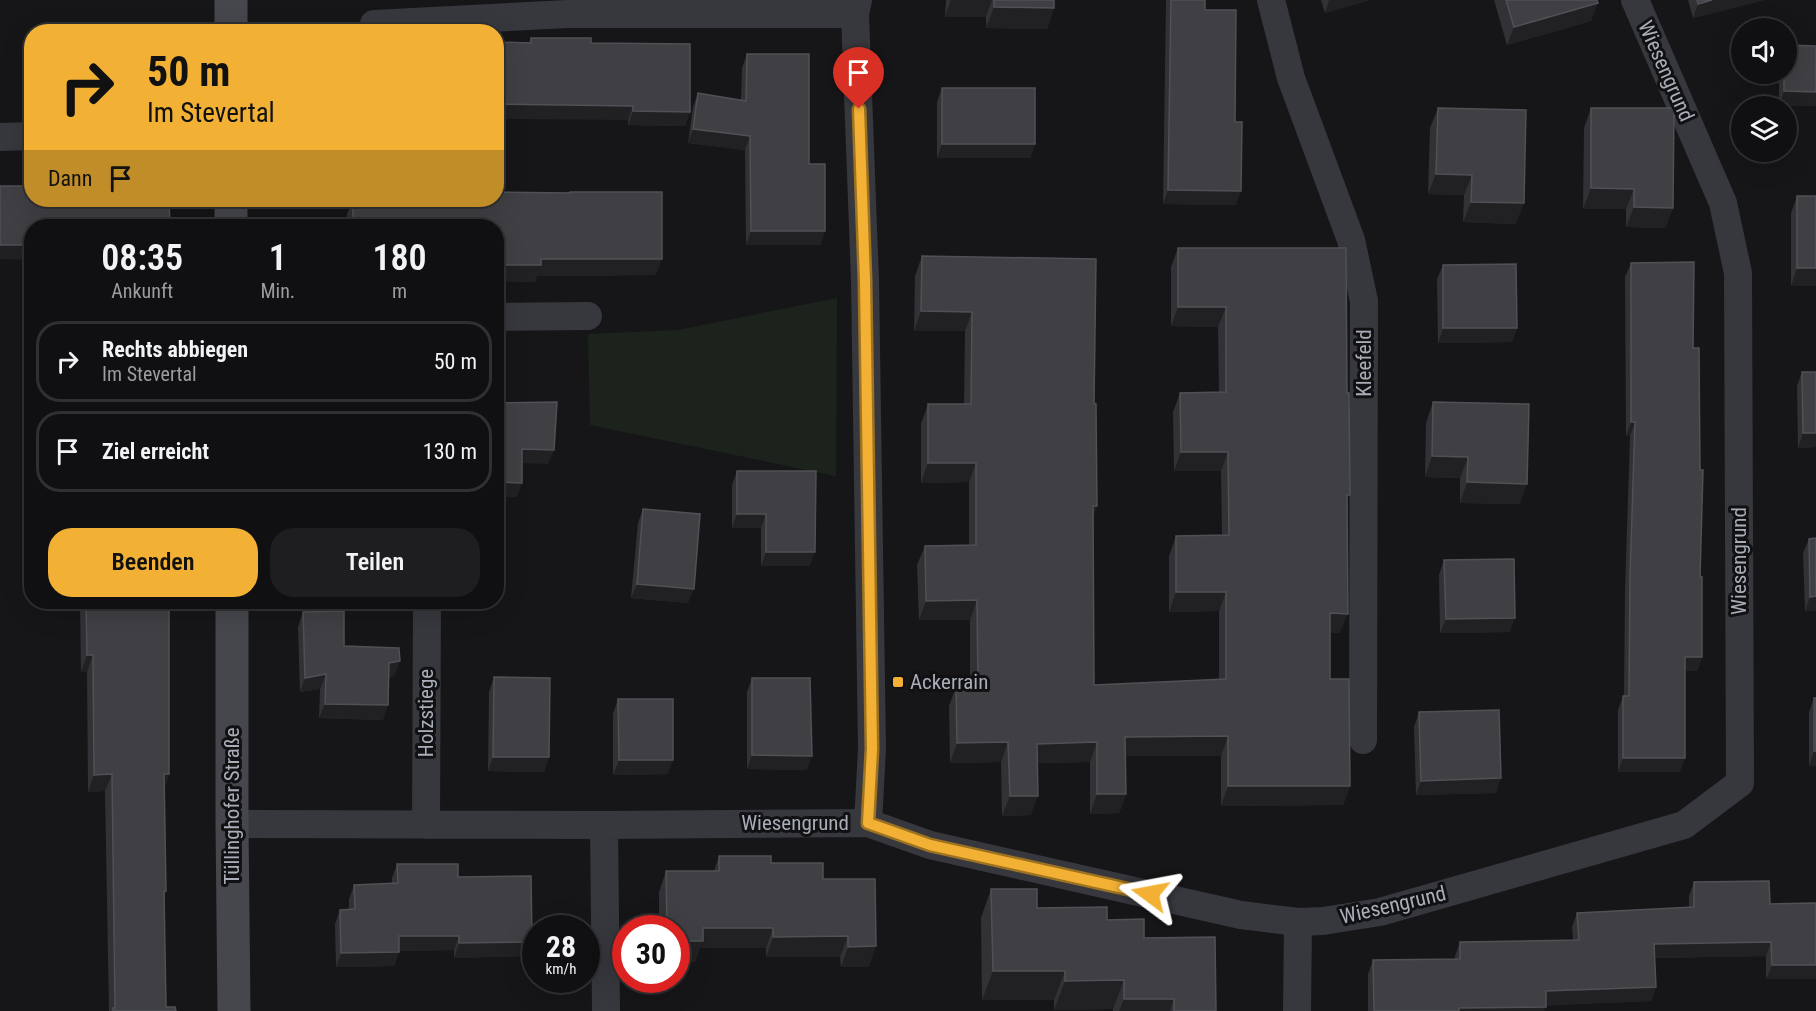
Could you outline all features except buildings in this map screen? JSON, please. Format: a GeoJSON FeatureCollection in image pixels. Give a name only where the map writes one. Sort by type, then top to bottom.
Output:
{"type":"FeatureCollection","features":[{"type":"Feature","properties":{"kind":"main road"},"geometry":{"type":"LineString","coordinates":[[231,0],[231,24]]}},
{"type":"Feature","properties":{"kind":"main road","name":"Tüllinghofer Straße"},"geometry":{"type":"LineString","coordinates":[[232,609],[234,1011]]}},
{"type":"Feature","properties":{"kind":"street","name":"Kleefeld"},"geometry":{"type":"LineString","coordinates":[[1271,0],[1291,78],[1351,240],[1364,301],[1363,740]]}},
{"type":"Feature","properties":{"kind":"street","name":"Wiesengrund"},"geometry":{"type":"LineString","coordinates":[[232,824],[868,823],[930,845],[1241,915],[1298,922],[1323,921],[1380,912],[1684,825],[1740,783],[1738,273],[1723,202],[1635,0]]}},
{"type":"Feature","properties":{"kind":"street"},"geometry":{"type":"LineString","coordinates":[[374,24],[422,11],[568,7],[857,7],[865,280],[872,749],[868,823]]}},
{"type":"Feature","properties":{"kind":"street"},"geometry":{"type":"LineString","coordinates":[[0,137],[24,136]]}},
{"type":"Feature","properties":{"kind":"street"},"geometry":{"type":"LineString","coordinates":[[504,317],[588,316]]}},
{"type":"Feature","properties":{"kind":"street","name":"Holzstiege"},"geometry":{"type":"LineString","coordinates":[[426,825],[427,609]]}},
{"type":"Feature","properties":{"kind":"street"},"geometry":{"type":"LineString","coordinates":[[604,825],[606,1011]]}},
{"type":"Feature","properties":{"kind":"street"},"geometry":{"type":"LineString","coordinates":[[1297,1011],[1298,922]]}},
{"type":"Feature","properties":{"kind":"shaded area"},"geometry":{"type":"Polygon","coordinates":[[[837,298],[836,476],[590,425],[588,334],[678,330],[837,298]]]}},
{"type":"Feature","properties":{"kind":"place","name":"Ackerrain"},"geometry":{"type":"Point","coordinates":[898,682]}},
{"type":"Feature","properties":{"kind":"route"},"geometry":{"type":"LineString","coordinates":[[859,109],[865,280],[872,749],[868,823],[930,845],[1150,894]]}}]}
